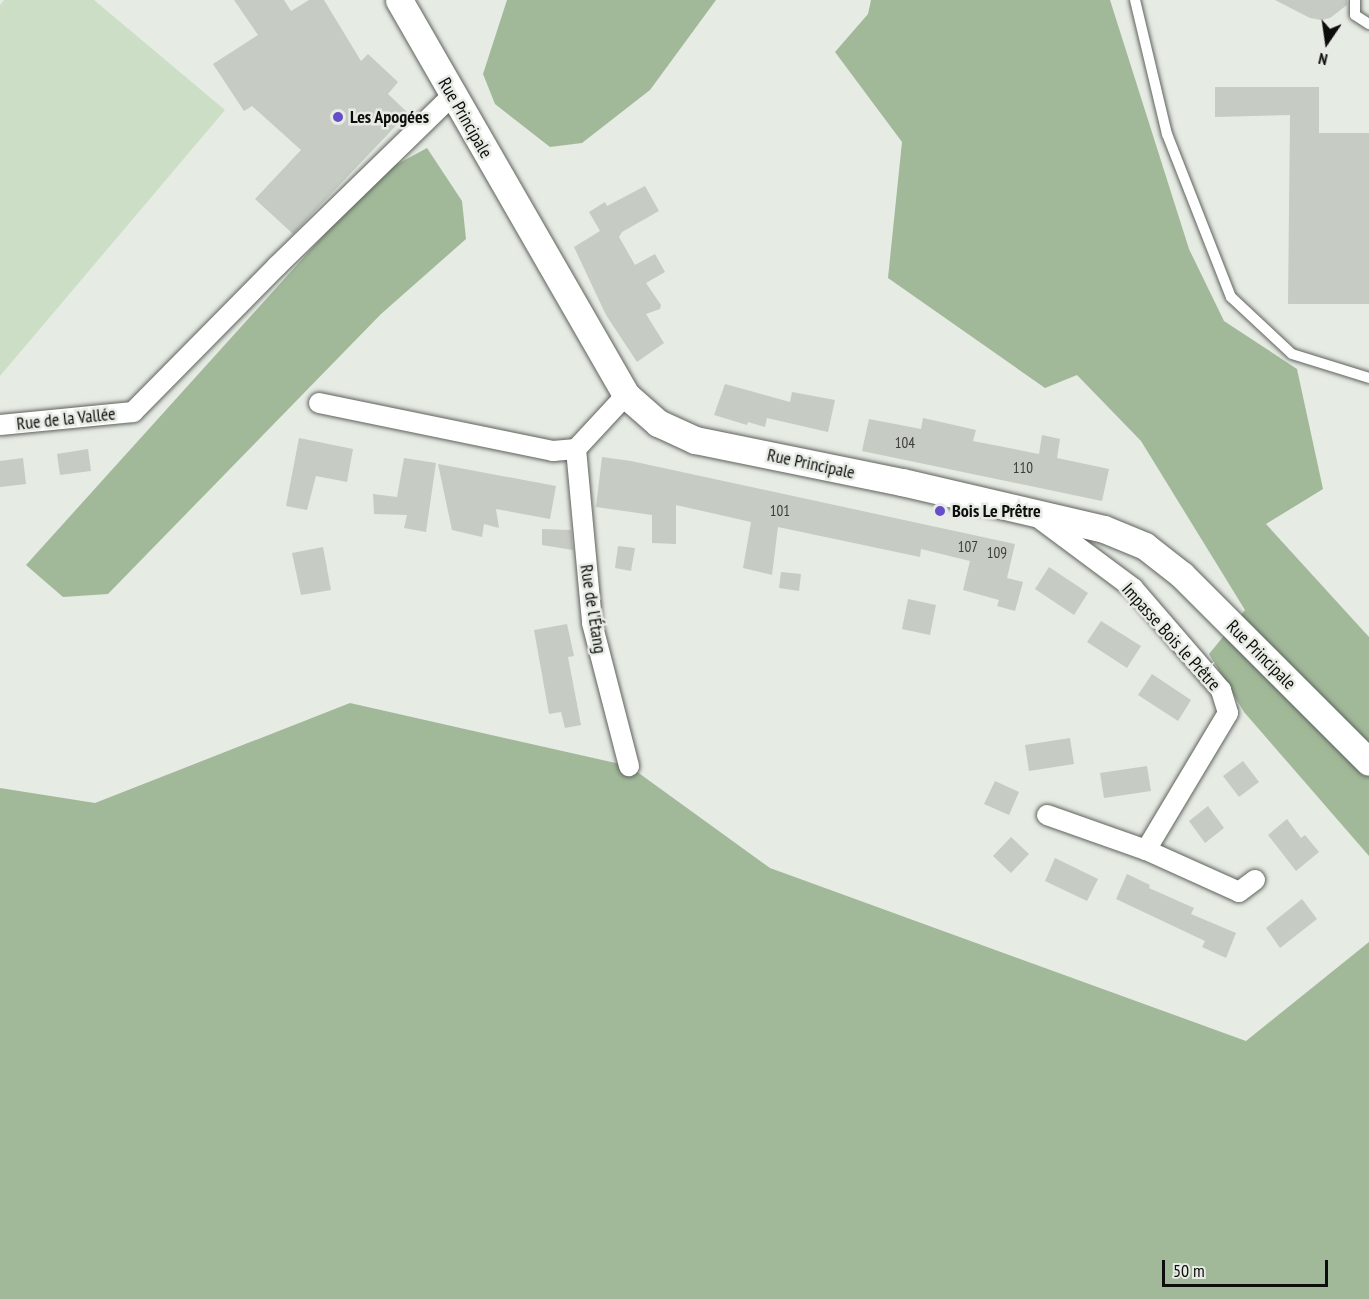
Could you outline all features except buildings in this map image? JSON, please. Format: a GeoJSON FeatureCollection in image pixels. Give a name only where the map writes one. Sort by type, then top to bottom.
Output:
{"type":"FeatureCollection","features":[{"type":"Feature","properties":{"kind":"main road","name":"Rue Principale"},"geometry":{"type":"LineString","coordinates":[[399,0],[452,96],[626,395],[658,423],[694,440],[902,482],[1104,529],[1145,546],[1182,575],[1369,762]]}},
{"type":"Feature","properties":{"kind":"street","name":"Rue de la Vallée"},"geometry":{"type":"LineString","coordinates":[[0,425],[133,412],[277,266],[452,96]]}},
{"type":"Feature","properties":{"kind":"street"},"geometry":{"type":"LineString","coordinates":[[318,403],[553,451],[576,449],[626,395]]}},
{"type":"Feature","properties":{"kind":"street","name":"Rue de l'Étang"},"geometry":{"type":"LineString","coordinates":[[576,449],[592,623],[629,766]]}},
{"type":"Feature","properties":{"kind":"street","name":"Impasse Bois le Prêtre"},"geometry":{"type":"LineString","coordinates":[[1034,514],[1132,588],[1221,690],[1228,713],[1224,723],[1146,850]]}},
{"type":"Feature","properties":{"kind":"street"},"geometry":{"type":"LineString","coordinates":[[1047,815],[1146,850],[1239,892],[1256,880]]}},
{"type":"Feature","properties":{"kind":"lane"},"geometry":{"type":"LineString","coordinates":[[1135,0],[1167,134],[1231,297],[1292,354],[1369,378]]}},
{"type":"Feature","properties":{"kind":"lane"},"geometry":{"type":"LineString","coordinates":[[1355,0],[1355,15],[1369,24]]}},
{"type":"Feature","properties":{"kind":"green space"},"geometry":{"type":"Polygon","coordinates":[[[4,0],[94,0],[225,110],[0,376],[0,5],[4,0]]]}},
{"type":"Feature","properties":{"kind":"green space"},"geometry":{"type":"Polygon","coordinates":[[[507,0],[716,0],[650,90],[582,143],[550,147],[495,104],[483,74],[507,0]]]}},
{"type":"Feature","properties":{"kind":"green space"},"geometry":{"type":"Polygon","coordinates":[[[871,0],[1110,0],[1189,249],[1224,321],[1297,369],[1323,489],[1266,524],[1369,637],[1369,856],[1244,712],[1209,654],[1245,610],[1141,441],[1077,375],[1045,388],[888,278],[902,142],[835,52],[868,14],[871,0]]]}},
{"type":"Feature","properties":{"kind":"green space"},"geometry":{"type":"Polygon","coordinates":[[[427,148],[462,201],[466,239],[381,314],[108,594],[63,597],[26,565],[379,174],[427,148]]]}},
{"type":"Feature","properties":{"kind":"green space"},"geometry":{"type":"Polygon","coordinates":[[[350,703],[629,766],[770,868],[1246,1041],[1369,942],[1369,1299],[0,1299],[0,788],[95,803],[350,703]]]}},
{"type":"Feature","properties":{"kind":"place","name":"Les Apogées"},"geometry":{"type":"Point","coordinates":[338,117]}},
{"type":"Feature","properties":{"kind":"place","name":"Bois Le Prêtre"},"geometry":{"type":"Point","coordinates":[940,511]}}]}
